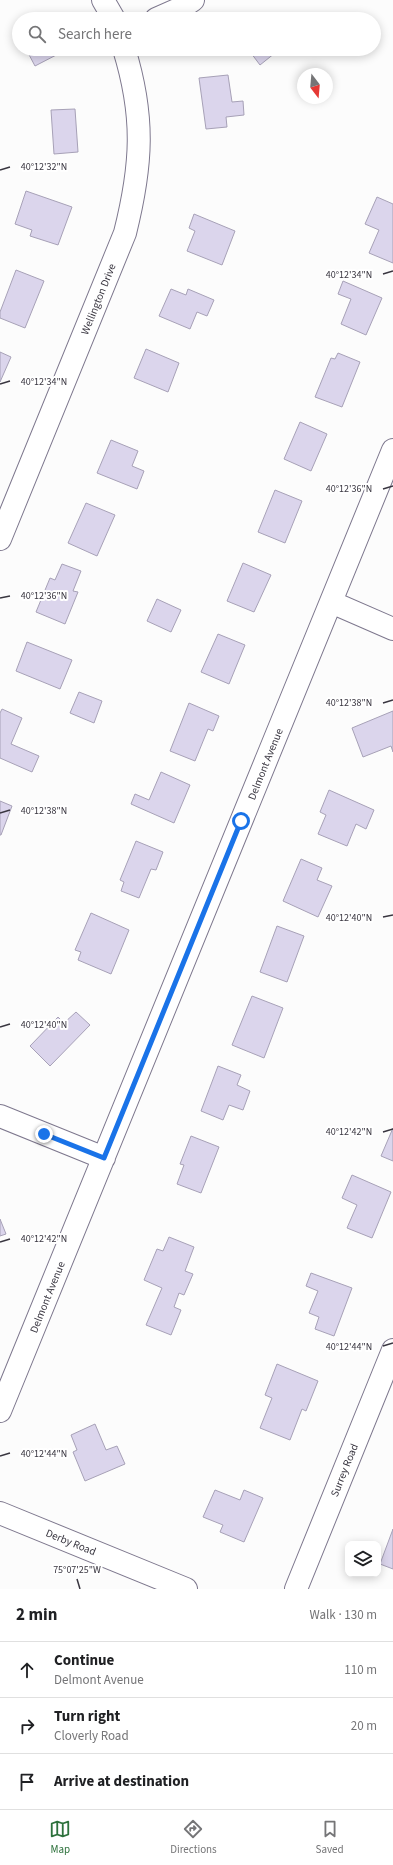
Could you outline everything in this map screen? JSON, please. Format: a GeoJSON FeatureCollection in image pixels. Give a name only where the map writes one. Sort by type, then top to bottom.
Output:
{"type":"FeatureCollection","features":[{"type":"Feature","properties":{"kind":"street"},"geometry":{"type":"LineString","coordinates":[[104,0],[110,12]]}},
{"type":"Feature","properties":{"kind":"street"},"geometry":{"type":"LineString","coordinates":[[172,12],[193,0]]}},
{"type":"Feature","properties":{"kind":"street","name":"Wellington Drive"},"geometry":{"type":"LineString","coordinates":[[0,539],[125,233],[135,195],[140,155],[139,115],[132,76],[126,56]]}},
{"type":"Feature","properties":{"kind":"street","name":"Delmont Avenue"},"geometry":{"type":"LineString","coordinates":[[0,1411],[393,450]]}},
{"type":"Feature","properties":{"kind":"street"},"geometry":{"type":"LineString","coordinates":[[331,602],[393,629]]}},
{"type":"Feature","properties":{"kind":"street"},"geometry":{"type":"LineString","coordinates":[[0,1116],[104,1158]]}},
{"type":"Feature","properties":{"kind":"street","name":"Surrey Road"},"geometry":{"type":"LineString","coordinates":[[296,1589],[393,1350]]}},
{"type":"Feature","properties":{"kind":"street","name":"Derby Road"},"geometry":{"type":"LineString","coordinates":[[0,1513],[186,1589]]}},
{"type":"Feature","properties":{"kind":"building"},"geometry":{"type":"Polygon","coordinates":[[[30,56],[54,56],[35,66],[30,56]]]}},
{"type":"Feature","properties":{"kind":"building"},"geometry":{"type":"Polygon","coordinates":[[[253,56],[271,56],[260,65],[253,56]]]}},
{"type":"Feature","properties":{"kind":"building"},"geometry":{"type":"Polygon","coordinates":[[[228,75],[232,102],[243,101],[244,115],[226,117],[227,127],[206,129],[199,78],[228,75]]]}},
{"type":"Feature","properties":{"kind":"building"},"geometry":{"type":"Polygon","coordinates":[[[75,109],[78,152],[54,154],[51,110],[75,109]]]}},
{"type":"Feature","properties":{"kind":"building"},"geometry":{"type":"Polygon","coordinates":[[[26,191],[72,207],[58,245],[30,236],[32,230],[15,224],[26,191]]]}},
{"type":"Feature","properties":{"kind":"building"},"geometry":{"type":"Polygon","coordinates":[[[377,197],[393,204],[393,263],[369,253],[379,230],[365,224],[377,197]]]}},
{"type":"Feature","properties":{"kind":"building"},"geometry":{"type":"Polygon","coordinates":[[[194,214],[235,231],[222,265],[187,251],[195,231],[189,228],[194,214]]]}},
{"type":"Feature","properties":{"kind":"building"},"geometry":{"type":"Polygon","coordinates":[[[16,270],[44,281],[25,328],[0,318],[0,312],[16,270]]]}},
{"type":"Feature","properties":{"kind":"building"},"geometry":{"type":"Polygon","coordinates":[[[343,281],[382,298],[366,335],[341,324],[351,299],[338,294],[343,281]]]}},
{"type":"Feature","properties":{"kind":"building"},"geometry":{"type":"Polygon","coordinates":[[[171,289],[186,295],[188,289],[214,300],[207,316],[197,312],[190,329],[159,316],[171,289]]]}},
{"type":"Feature","properties":{"kind":"building"},"geometry":{"type":"Polygon","coordinates":[[[146,349],[179,363],[168,392],[134,378],[146,349]]]}},
{"type":"Feature","properties":{"kind":"building"},"geometry":{"type":"Polygon","coordinates":[[[0,352],[11,357],[0,382],[0,352]]]}},
{"type":"Feature","properties":{"kind":"building"},"geometry":{"type":"Polygon","coordinates":[[[338,353],[360,362],[342,407],[315,397],[331,358],[335,359],[338,353]]]}},
{"type":"Feature","properties":{"kind":"building"},"geometry":{"type":"Polygon","coordinates":[[[300,422],[327,434],[311,471],[284,459],[300,422]]]}},
{"type":"Feature","properties":{"kind":"building"},"geometry":{"type":"Polygon","coordinates":[[[111,440],[138,451],[132,466],[144,471],[137,489],[97,473],[111,440]]]}},
{"type":"Feature","properties":{"kind":"building"},"geometry":{"type":"Polygon","coordinates":[[[275,490],[302,501],[285,543],[258,532],[275,490]]]}},
{"type":"Feature","properties":{"kind":"building"},"geometry":{"type":"Polygon","coordinates":[[[86,503],[115,515],[97,556],[68,543],[86,503]]]}},
{"type":"Feature","properties":{"kind":"building"},"geometry":{"type":"Polygon","coordinates":[[[243,563],[271,575],[254,612],[227,601],[243,563]]]}},
{"type":"Feature","properties":{"kind":"building"},"geometry":{"type":"Polygon","coordinates":[[[62,564],[81,571],[73,591],[78,592],[65,624],[36,612],[50,578],[55,580],[62,564]]]}},
{"type":"Feature","properties":{"kind":"building"},"geometry":{"type":"Polygon","coordinates":[[[157,599],[181,610],[171,632],[147,621],[157,599]]]}},
{"type":"Feature","properties":{"kind":"building"},"geometry":{"type":"Polygon","coordinates":[[[218,634],[245,645],[229,684],[201,672],[218,634]]]}},
{"type":"Feature","properties":{"kind":"building"},"geometry":{"type":"Polygon","coordinates":[[[27,642],[72,660],[60,689],[16,671],[27,642]]]}},
{"type":"Feature","properties":{"kind":"building"},"geometry":{"type":"Polygon","coordinates":[[[79,692],[102,701],[94,723],[70,713],[79,692]]]}},
{"type":"Feature","properties":{"kind":"building"},"geometry":{"type":"Polygon","coordinates":[[[189,703],[219,716],[213,731],[208,729],[195,761],[170,751],[189,703]]]}},
{"type":"Feature","properties":{"kind":"building"},"geometry":{"type":"Polygon","coordinates":[[[2,709],[22,718],[11,744],[39,756],[32,772],[0,758],[0,713],[2,709]]]}},
{"type":"Feature","properties":{"kind":"building"},"geometry":{"type":"Polygon","coordinates":[[[393,711],[393,752],[391,746],[363,757],[352,728],[393,711]]]}},
{"type":"Feature","properties":{"kind":"building"},"geometry":{"type":"Polygon","coordinates":[[[161,772],[190,785],[174,823],[131,804],[135,794],[149,800],[161,772]]]}},
{"type":"Feature","properties":{"kind":"building"},"geometry":{"type":"Polygon","coordinates":[[[329,790],[374,810],[366,829],[356,824],[347,846],[318,834],[326,815],[320,812],[329,790]]]}},
{"type":"Feature","properties":{"kind":"building"},"geometry":{"type":"Polygon","coordinates":[[[0,801],[12,806],[1,835],[0,835],[0,801]]]}},
{"type":"Feature","properties":{"kind":"building"},"geometry":{"type":"Polygon","coordinates":[[[136,841],[163,852],[156,870],[151,869],[139,898],[121,891],[124,882],[120,880],[136,841]]]}},
{"type":"Feature","properties":{"kind":"building"},"geometry":{"type":"Polygon","coordinates":[[[301,859],[322,868],[317,880],[332,886],[318,917],[283,901],[301,859]]]}},
{"type":"Feature","properties":{"kind":"building"},"geometry":{"type":"Polygon","coordinates":[[[91,913],[129,930],[111,974],[78,960],[81,952],[75,950],[91,913]]]}},
{"type":"Feature","properties":{"kind":"building"},"geometry":{"type":"Polygon","coordinates":[[[277,926],[304,936],[287,982],[260,972],[277,926]]]}},
{"type":"Feature","properties":{"kind":"building"},"geometry":{"type":"Polygon","coordinates":[[[252,996],[283,1008],[264,1058],[232,1045],[252,996]]]}},
{"type":"Feature","properties":{"kind":"building"},"geometry":{"type":"Polygon","coordinates":[[[76,1012],[90,1025],[50,1066],[30,1046],[58,1017],[64,1023],[76,1012]]]}},
{"type":"Feature","properties":{"kind":"building"},"geometry":{"type":"Polygon","coordinates":[[[218,1066],[241,1075],[237,1085],[250,1091],[243,1110],[229,1105],[223,1120],[201,1111],[218,1066]]]}},
{"type":"Feature","properties":{"kind":"building"},"geometry":{"type":"Polygon","coordinates":[[[393,1128],[393,1161],[381,1156],[393,1128]]]}},
{"type":"Feature","properties":{"kind":"building"},"geometry":{"type":"Polygon","coordinates":[[[191,1136],[219,1147],[201,1193],[177,1184],[184,1165],[180,1164],[191,1136]]]}},
{"type":"Feature","properties":{"kind":"building"},"geometry":{"type":"Polygon","coordinates":[[[352,1175],[391,1192],[372,1238],[347,1228],[357,1205],[342,1198],[352,1175]]]}},
{"type":"Feature","properties":{"kind":"building"},"geometry":{"type":"Polygon","coordinates":[[[0,1219],[6,1234],[0,1236],[0,1219]]]}},
{"type":"Feature","properties":{"kind":"building"},"geometry":{"type":"Polygon","coordinates":[[[169,1237],[194,1247],[185,1271],[193,1274],[184,1295],[179,1293],[174,1307],[181,1310],[171,1335],[146,1325],[162,1288],[144,1280],[157,1249],[163,1251],[169,1237]]]}},
{"type":"Feature","properties":{"kind":"building"},"geometry":{"type":"Polygon","coordinates":[[[311,1273],[352,1288],[334,1336],[315,1329],[319,1317],[309,1313],[318,1291],[306,1286],[311,1273]]]}},
{"type":"Feature","properties":{"kind":"building"},"geometry":{"type":"Polygon","coordinates":[[[277,1364],[318,1381],[306,1411],[302,1409],[290,1440],[260,1428],[272,1398],[265,1395],[277,1364]]]}},
{"type":"Feature","properties":{"kind":"building"},"geometry":{"type":"Polygon","coordinates":[[[95,1424],[106,1450],[117,1446],[125,1464],[85,1481],[73,1452],[77,1450],[71,1435],[95,1424]]]}},
{"type":"Feature","properties":{"kind":"building"},"geometry":{"type":"Polygon","coordinates":[[[215,1490],[240,1500],[244,1490],[263,1498],[244,1542],[220,1532],[223,1525],[203,1517],[215,1490]]]}},
{"type":"Feature","properties":{"kind":"building"},"geometry":{"type":"Polygon","coordinates":[[[393,1529],[393,1569],[381,1564],[393,1529]]]}},
{"type":"Feature","properties":{"kind":"route"},"geometry":{"type":"LineString","coordinates":[[44,1134],[104,1158],[241,821]]}}]}
